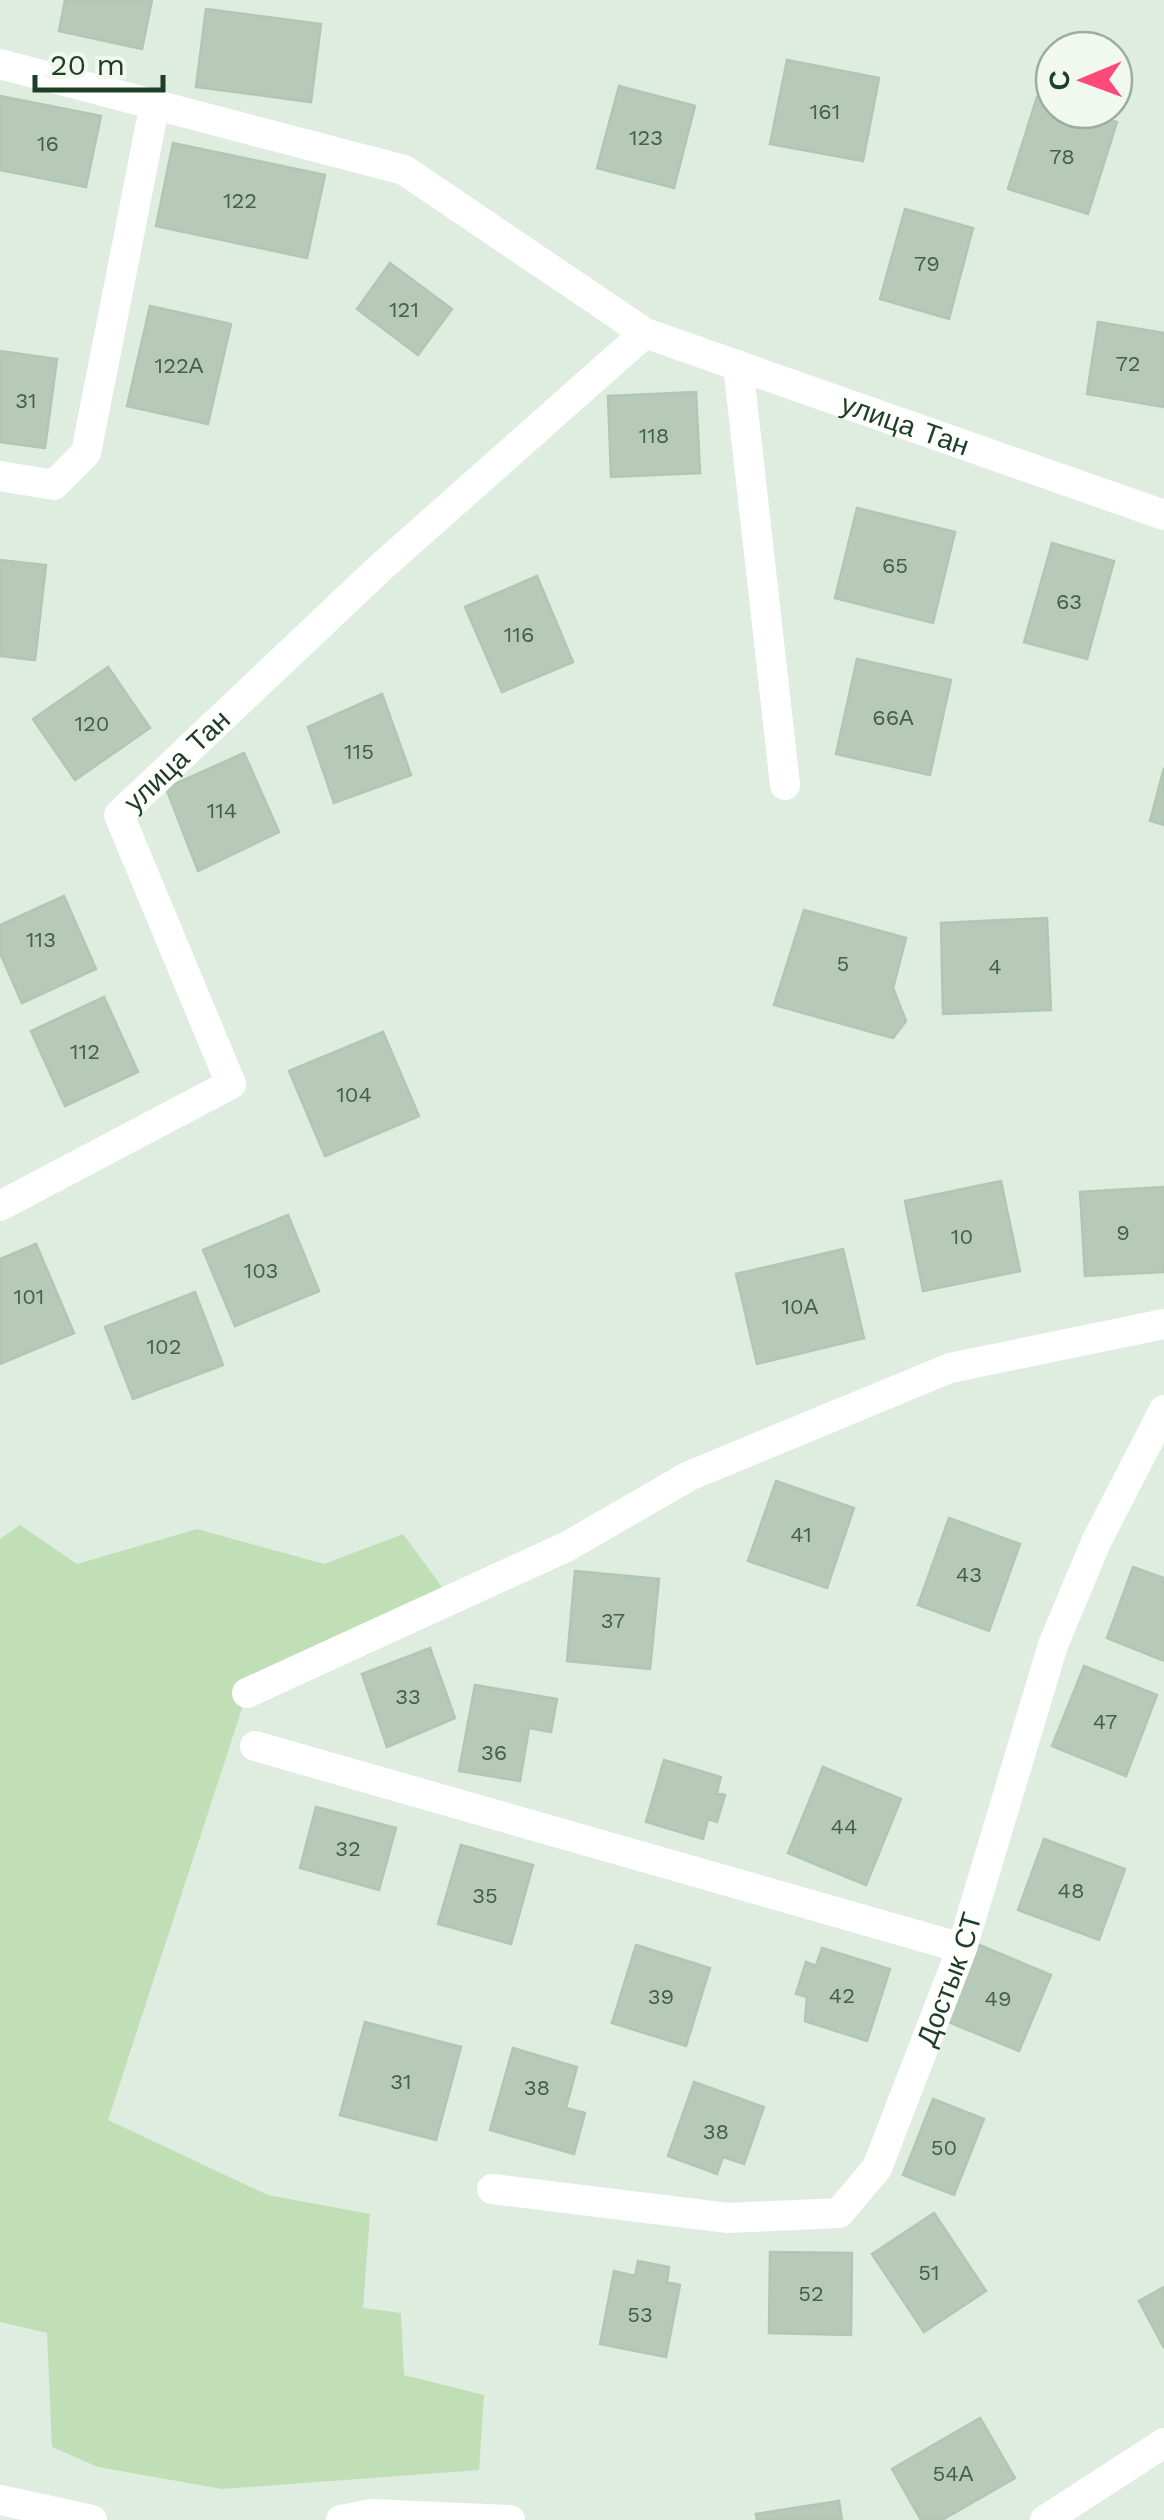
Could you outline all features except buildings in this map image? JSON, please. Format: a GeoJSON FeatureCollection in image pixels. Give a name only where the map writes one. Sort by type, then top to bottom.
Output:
{"type":"FeatureCollection","features":[{"type":"Feature","properties":{"kind":"street","name":"улица Тан"},"geometry":{"type":"LineString","coordinates":[[0,64],[404,170],[645,332],[1164,515]]}},
{"type":"Feature","properties":{"kind":"street"},"geometry":{"type":"LineString","coordinates":[[0,476],[54,484],[86,453],[155,104]]}},
{"type":"Feature","properties":{"kind":"street","name":"улица Тан"},"geometry":{"type":"LineString","coordinates":[[0,1206],[231,1084],[119,815],[379,569],[645,332]]}},
{"type":"Feature","properties":{"kind":"street"},"geometry":{"type":"LineString","coordinates":[[738,365],[785,785]]}},
{"type":"Feature","properties":{"kind":"street"},"geometry":{"type":"LineString","coordinates":[[247,1693],[568,1546],[689,1476],[950,1368],[1164,1324]]}},
{"type":"Feature","properties":{"kind":"street","name":"Достык СТ"},"geometry":{"type":"LineString","coordinates":[[492,2190],[728,2218],[839,2213],[876,2168],[962,1948],[1054,1646],[1096,1542],[1164,1410]]}},
{"type":"Feature","properties":{"kind":"street"},"geometry":{"type":"LineString","coordinates":[[256,1746],[962,1948]]}},
{"type":"Feature","properties":{"kind":"street"},"geometry":{"type":"LineString","coordinates":[[1046,2520],[1164,2443]]}},
{"type":"Feature","properties":{"kind":"street"},"geometry":{"type":"LineString","coordinates":[[0,2500],[92,2520]]}},
{"type":"Feature","properties":{"kind":"street"},"geometry":{"type":"LineString","coordinates":[[342,2520],[371,2514],[510,2520]]}},
{"type":"Feature","properties":{"kind":"green space"},"geometry":{"type":"Polygon","coordinates":[[[20,1525],[77,1564],[197,1529],[324,1564],[403,1534],[448,1595],[247,1693],[108,2120],[268,2195],[370,2214],[363,2308],[401,2313],[404,2375],[484,2395],[479,2470],[222,2489],[98,2467],[52,2447],[47,2333],[0,2322],[0,1539],[20,1525]]]}}]}
